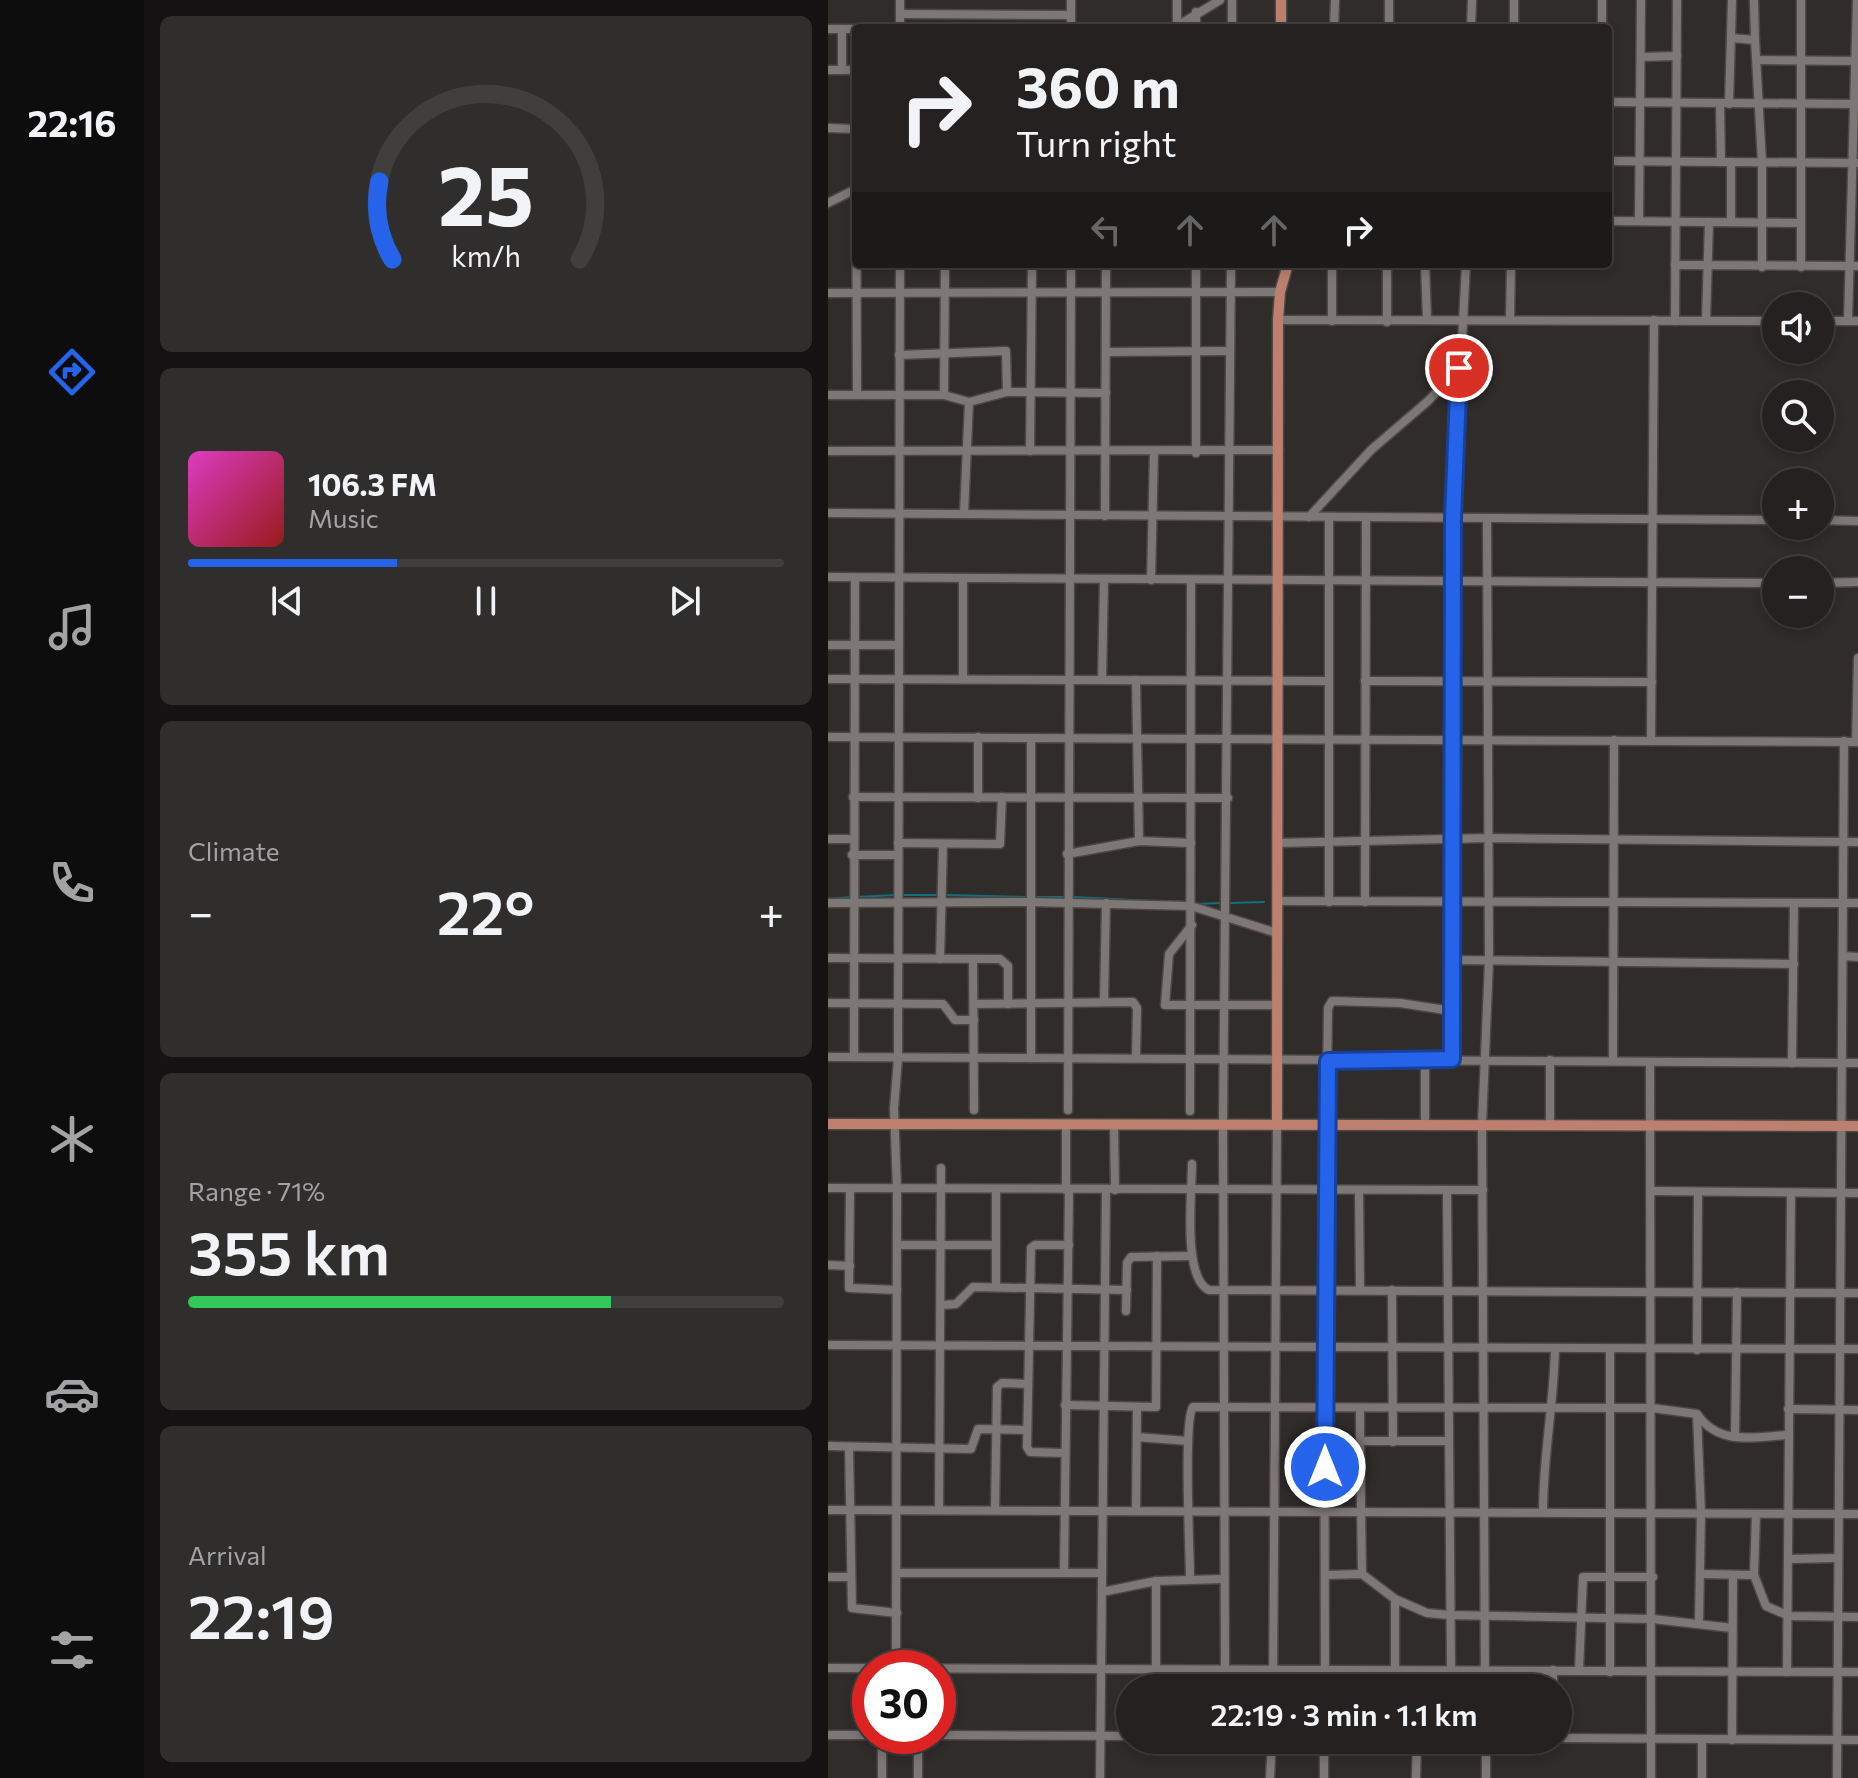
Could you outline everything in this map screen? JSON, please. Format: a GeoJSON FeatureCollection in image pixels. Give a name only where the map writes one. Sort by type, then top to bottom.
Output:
{"type":"FeatureCollection","features":[{"type":"Feature","properties":{"kind":"main road"},"geometry":{"type":"LineString","coordinates":[[1281,0],[1281,24]]}},
{"type":"Feature","properties":{"kind":"main road"},"geometry":{"type":"LineString","coordinates":[[1277,1124],[1278,320],[1280,292],[1287,268]]}},
{"type":"Feature","properties":{"kind":"main road"},"geometry":{"type":"LineString","coordinates":[[828,1124],[1858,1126]]}},
{"type":"Feature","properties":{"kind":"street"},"geometry":{"type":"LineString","coordinates":[[900,0],[900,24]]}},
{"type":"Feature","properties":{"kind":"street"},"geometry":{"type":"LineString","coordinates":[[1071,0],[1071,24]]}},
{"type":"Feature","properties":{"kind":"street"},"geometry":{"type":"LineString","coordinates":[[1176,24],[1177,0]]}},
{"type":"Feature","properties":{"kind":"street"},"geometry":{"type":"LineString","coordinates":[[1180,24],[1220,0]]}},
{"type":"Feature","properties":{"kind":"street"},"geometry":{"type":"LineString","coordinates":[[1232,0],[1232,24]]}},
{"type":"Feature","properties":{"kind":"street"},"geometry":{"type":"LineString","coordinates":[[1334,24],[1335,0]]}},
{"type":"Feature","properties":{"kind":"street"},"geometry":{"type":"LineString","coordinates":[[1389,0],[1389,24]]}},
{"type":"Feature","properties":{"kind":"street"},"geometry":{"type":"LineString","coordinates":[[1471,24],[1472,0]]}},
{"type":"Feature","properties":{"kind":"street"},"geometry":{"type":"LineString","coordinates":[[1514,0],[1514,24]]}},
{"type":"Feature","properties":{"kind":"street"},"geometry":{"type":"LineString","coordinates":[[1602,0],[1602,24]]}},
{"type":"Feature","properties":{"kind":"street"},"geometry":{"type":"LineString","coordinates":[[1639,221],[1641,0]]}},
{"type":"Feature","properties":{"kind":"street"},"geometry":{"type":"LineString","coordinates":[[1675,321],[1677,0]]}},
{"type":"Feature","properties":{"kind":"street"},"geometry":{"type":"LineString","coordinates":[[1731,222],[1724,104],[1732,0]]}},
{"type":"Feature","properties":{"kind":"street"},"geometry":{"type":"LineString","coordinates":[[1754,0],[1762,162],[1762,267]]}},
{"type":"Feature","properties":{"kind":"street"},"geometry":{"type":"LineString","coordinates":[[1801,0],[1801,267]]}},
{"type":"Feature","properties":{"kind":"street"},"geometry":{"type":"LineString","coordinates":[[1848,321],[1854,266],[1857,0]]}},
{"type":"Feature","properties":{"kind":"street"},"geometry":{"type":"LineString","coordinates":[[1196,12],[1196,24]]}},
{"type":"Feature","properties":{"kind":"street"},"geometry":{"type":"LineString","coordinates":[[900,14],[1071,15]]}},
{"type":"Feature","properties":{"kind":"street"},"geometry":{"type":"LineString","coordinates":[[828,29],[852,29]]}},
{"type":"Feature","properties":{"kind":"street"},"geometry":{"type":"LineString","coordinates":[[842,29],[842,70]]}},
{"type":"Feature","properties":{"kind":"street"},"geometry":{"type":"LineString","coordinates":[[1731,38],[1755,40]]}},
{"type":"Feature","properties":{"kind":"street"},"geometry":{"type":"LineString","coordinates":[[1641,57],[1677,56]]}},
{"type":"Feature","properties":{"kind":"street"},"geometry":{"type":"LineString","coordinates":[[1757,60],[1857,61]]}},
{"type":"Feature","properties":{"kind":"street"},"geometry":{"type":"LineString","coordinates":[[828,70],[852,70]]}},
{"type":"Feature","properties":{"kind":"street"},"geometry":{"type":"LineString","coordinates":[[1612,102],[1856,104]]}},
{"type":"Feature","properties":{"kind":"street"},"geometry":{"type":"LineString","coordinates":[[828,128],[852,129]]}},
{"type":"Feature","properties":{"kind":"street"},"geometry":{"type":"LineString","coordinates":[[1612,161],[1856,163]]}},
{"type":"Feature","properties":{"kind":"street"},"geometry":{"type":"LineString","coordinates":[[828,203],[852,191]]}},
{"type":"Feature","properties":{"kind":"street"},"geometry":{"type":"LineString","coordinates":[[1612,221],[1801,223]]}},
{"type":"Feature","properties":{"kind":"street"},"geometry":{"type":"LineString","coordinates":[[1706,320],[1709,222]]}},
{"type":"Feature","properties":{"kind":"street"},"geometry":{"type":"LineString","coordinates":[[1675,265],[1854,266]]}},
{"type":"Feature","properties":{"kind":"street"},"geometry":{"type":"LineString","coordinates":[[855,268],[857,395]]}},
{"type":"Feature","properties":{"kind":"street"},"geometry":{"type":"LineString","coordinates":[[896,1650],[897,1189],[894,1125],[898,1058],[900,268]]}},
{"type":"Feature","properties":{"kind":"street"},"geometry":{"type":"LineString","coordinates":[[944,395],[945,268]]}},
{"type":"Feature","properties":{"kind":"street"},"geometry":{"type":"LineString","coordinates":[[1030,451],[1032,268]]}},
{"type":"Feature","properties":{"kind":"street"},"geometry":{"type":"LineString","coordinates":[[1068,1110],[1066,797],[1070,738],[1071,268]]}},
{"type":"Feature","properties":{"kind":"street"},"geometry":{"type":"LineString","coordinates":[[1105,516],[1106,268]]}},
{"type":"Feature","properties":{"kind":"street"},"geometry":{"type":"LineString","coordinates":[[1196,268],[1196,453]]}},
{"type":"Feature","properties":{"kind":"street"},"geometry":{"type":"LineString","coordinates":[[1225,1669],[1222,1511],[1225,1347],[1223,1124],[1231,268]]}},
{"type":"Feature","properties":{"kind":"street"},"geometry":{"type":"LineString","coordinates":[[1332,268],[1332,321]]}},
{"type":"Feature","properties":{"kind":"street"},"geometry":{"type":"LineString","coordinates":[[1387,268],[1387,322]]}},
{"type":"Feature","properties":{"kind":"street"},"geometry":{"type":"LineString","coordinates":[[1425,268],[1427,318]]}},
{"type":"Feature","properties":{"kind":"street"},"geometry":{"type":"LineString","coordinates":[[1452,1059],[1453,519],[1466,268]]}},
{"type":"Feature","properties":{"kind":"street"},"geometry":{"type":"LineString","coordinates":[[1510,319],[1511,268]]}},
{"type":"Feature","properties":{"kind":"street"},"geometry":{"type":"LineString","coordinates":[[828,293],[1106,292],[1196,295],[1280,292]]}},
{"type":"Feature","properties":{"kind":"street"},"geometry":{"type":"LineString","coordinates":[[1278,320],[1762,321]]}},
{"type":"Feature","properties":{"kind":"street"},"geometry":{"type":"LineString","coordinates":[[1651,741],[1654,320]]}},
{"type":"Feature","properties":{"kind":"street"},"geometry":{"type":"LineString","coordinates":[[1834,321],[1858,321]]}},
{"type":"Feature","properties":{"kind":"street"},"geometry":{"type":"LineString","coordinates":[[899,355],[1006,351],[1007,392]]}},
{"type":"Feature","properties":{"kind":"street"},"geometry":{"type":"LineString","coordinates":[[1106,352],[1230,351]]}},
{"type":"Feature","properties":{"kind":"street"},"geometry":{"type":"LineString","coordinates":[[1309,517],[1371,450],[1428,401],[1459,368]]}},
{"type":"Feature","properties":{"kind":"street"},"geometry":{"type":"LineString","coordinates":[[828,395],[944,395],[969,402],[1007,392],[1106,393]]}},
{"type":"Feature","properties":{"kind":"street"},"geometry":{"type":"LineString","coordinates":[[964,513],[969,402]]}},
{"type":"Feature","properties":{"kind":"street"},"geometry":{"type":"LineString","coordinates":[[828,451],[1196,453],[1279,450]]}},
{"type":"Feature","properties":{"kind":"street"},"geometry":{"type":"LineString","coordinates":[[1151,580],[1154,452]]}},
{"type":"Feature","properties":{"kind":"street"},"geometry":{"type":"LineString","coordinates":[[828,513],[1762,520]]}},
{"type":"Feature","properties":{"kind":"street"},"geometry":{"type":"LineString","coordinates":[[1329,517],[1329,902]]}},
{"type":"Feature","properties":{"kind":"street"},"geometry":{"type":"LineString","coordinates":[[1365,902],[1366,517]]}},
{"type":"Feature","properties":{"kind":"street"},"geometry":{"type":"LineString","coordinates":[[1485,1674],[1482,1125],[1489,961],[1487,518]]}},
{"type":"Feature","properties":{"kind":"street"},"geometry":{"type":"LineString","coordinates":[[1834,520],[1858,521]]}},
{"type":"Feature","properties":{"kind":"street"},"geometry":{"type":"LineString","coordinates":[[828,577],[1762,583]]}},
{"type":"Feature","properties":{"kind":"street"},"geometry":{"type":"LineString","coordinates":[[854,1057],[852,855],[855,578]]}},
{"type":"Feature","properties":{"kind":"street"},"geometry":{"type":"LineString","coordinates":[[963,578],[963,679]]}},
{"type":"Feature","properties":{"kind":"street"},"geometry":{"type":"LineString","coordinates":[[1102,680],[1104,580]]}},
{"type":"Feature","properties":{"kind":"street"},"geometry":{"type":"LineString","coordinates":[[1190,1111],[1193,1005],[1191,580]]}},
{"type":"Feature","properties":{"kind":"street"},"geometry":{"type":"LineString","coordinates":[[1834,583],[1858,582]]}},
{"type":"Feature","properties":{"kind":"street"},"geometry":{"type":"LineString","coordinates":[[828,645],[899,645]]}},
{"type":"Feature","properties":{"kind":"street"},"geometry":{"type":"LineString","coordinates":[[828,737],[1857,742],[1858,658]]}},
{"type":"Feature","properties":{"kind":"street"},"geometry":{"type":"LineString","coordinates":[[828,679],[1328,681]]}},
{"type":"Feature","properties":{"kind":"street"},"geometry":{"type":"LineString","coordinates":[[1136,680],[1139,841]]}},
{"type":"Feature","properties":{"kind":"street"},"geometry":{"type":"LineString","coordinates":[[1365,681],[1652,682]]}},
{"type":"Feature","properties":{"kind":"street"},"geometry":{"type":"LineString","coordinates":[[978,737],[978,798]]}},
{"type":"Feature","properties":{"kind":"street"},"geometry":{"type":"LineString","coordinates":[[1031,738],[1031,1058]]}},
{"type":"Feature","properties":{"kind":"street"},"geometry":{"type":"LineString","coordinates":[[1613,1061],[1614,740]]}},
{"type":"Feature","properties":{"kind":"street"},"geometry":{"type":"LineString","coordinates":[[1837,1778],[1844,741]]}},
{"type":"Feature","properties":{"kind":"street"},"geometry":{"type":"LineString","coordinates":[[853,797],[1228,798]]}},
{"type":"Feature","properties":{"kind":"street"},"geometry":{"type":"LineString","coordinates":[[898,843],[1000,844],[1002,797]]}},
{"type":"Feature","properties":{"kind":"street"},"geometry":{"type":"LineString","coordinates":[[1277,843],[1452,838],[1858,842]]}},
{"type":"Feature","properties":{"kind":"street"},"geometry":{"type":"LineString","coordinates":[[828,839],[853,839]]}},
{"type":"Feature","properties":{"kind":"street"},"geometry":{"type":"LineString","coordinates":[[1067,854],[1139,841],[1191,843]]}},
{"type":"Feature","properties":{"kind":"street"},"geometry":{"type":"LineString","coordinates":[[940,959],[943,844]]}},
{"type":"Feature","properties":{"kind":"street"},"geometry":{"type":"LineString","coordinates":[[852,855],[898,855]]}},
{"type":"Feature","properties":{"kind":"street"},"geometry":{"type":"LineString","coordinates":[[1277,901],[1858,903]]}},
{"type":"Feature","properties":{"kind":"street"},"geometry":{"type":"LineString","coordinates":[[828,903],[1066,902],[1191,906],[1277,933]]}},
{"type":"Feature","properties":{"kind":"street"},"geometry":{"type":"LineString","coordinates":[[1104,1001],[1106,903]]}},
{"type":"Feature","properties":{"kind":"street"},"geometry":{"type":"LineString","coordinates":[[1792,1063],[1794,903]]}},
{"type":"Feature","properties":{"kind":"street"},"geometry":{"type":"LineString","coordinates":[[1192,925],[1169,954],[1164,1001],[1169,1005],[1276,1005]]}},
{"type":"Feature","properties":{"kind":"street"},"geometry":{"type":"LineString","coordinates":[[1843,956],[1858,957]]}},
{"type":"Feature","properties":{"kind":"street"},"geometry":{"type":"LineString","coordinates":[[828,958],[1005,962],[1008,1004]]}},
{"type":"Feature","properties":{"kind":"street"},"geometry":{"type":"LineString","coordinates":[[973,959],[974,1110]]}},
{"type":"Feature","properties":{"kind":"street"},"geometry":{"type":"LineString","coordinates":[[1452,960],[1794,964]]}},
{"type":"Feature","properties":{"kind":"street"},"geometry":{"type":"LineString","coordinates":[[974,1004],[1104,1001],[1137,1004],[1136,1058]]}},
{"type":"Feature","properties":{"kind":"street"},"geometry":{"type":"LineString","coordinates":[[1325,1674],[1324,1291],[1328,1008],[1332,1001],[1400,1003],[1452,1011]]}},
{"type":"Feature","properties":{"kind":"street"},"geometry":{"type":"LineString","coordinates":[[828,1003],[943,1004],[955,1020],[974,1020]]}},
{"type":"Feature","properties":{"kind":"street"},"geometry":{"type":"LineString","coordinates":[[828,1057],[1858,1063]]}},
{"type":"Feature","properties":{"kind":"street"},"geometry":{"type":"LineString","coordinates":[[1425,1060],[1425,1125]]}},
{"type":"Feature","properties":{"kind":"street"},"geometry":{"type":"LineString","coordinates":[[1550,1060],[1550,1126]]}},
{"type":"Feature","properties":{"kind":"street"},"geometry":{"type":"LineString","coordinates":[[1650,1062],[1653,1191],[1651,1778]]}},
{"type":"Feature","properties":{"kind":"street"},"geometry":{"type":"LineString","coordinates":[[1274,1674],[1277,1124]]}},
{"type":"Feature","properties":{"kind":"street"},"geometry":{"type":"LineString","coordinates":[[1064,1573],[1069,1290],[1066,1125]]}},
{"type":"Feature","properties":{"kind":"street"},"geometry":{"type":"LineString","coordinates":[[1100,1778],[1105,1290],[1114,1125]]}},
{"type":"Feature","properties":{"kind":"street"},"geometry":{"type":"LineString","coordinates":[[1192,1164],[1192,1256],[1202,1287],[1324,1291],[1447,1289],[1858,1293]]}},
{"type":"Feature","properties":{"kind":"street"},"geometry":{"type":"LineString","coordinates":[[939,1510],[941,1168]]}},
{"type":"Feature","properties":{"kind":"street"},"geometry":{"type":"LineString","coordinates":[[828,1188],[1483,1190]]}},
{"type":"Feature","properties":{"kind":"street"},"geometry":{"type":"LineString","coordinates":[[850,1189],[851,1290],[897,1290]]}},
{"type":"Feature","properties":{"kind":"street"},"geometry":{"type":"LineString","coordinates":[[996,1189],[996,1287]]}},
{"type":"Feature","properties":{"kind":"street"},"geometry":{"type":"LineString","coordinates":[[1359,1190],[1360,1290]]}},
{"type":"Feature","properties":{"kind":"street"},"geometry":{"type":"LineString","coordinates":[[1447,1190],[1447,1512],[1451,1671]]}},
{"type":"Feature","properties":{"kind":"street"},"geometry":{"type":"LineString","coordinates":[[1653,1191],[1858,1193]]}},
{"type":"Feature","properties":{"kind":"street"},"geometry":{"type":"LineString","coordinates":[[1697,1350],[1698,1192]]}},
{"type":"Feature","properties":{"kind":"street"},"geometry":{"type":"LineString","coordinates":[[1787,1672],[1791,1193]]}},
{"type":"Feature","properties":{"kind":"street"},"geometry":{"type":"LineString","coordinates":[[897,1245],[996,1245]]}},
{"type":"Feature","properties":{"kind":"street"},"geometry":{"type":"LineString","coordinates":[[1064,1453],[1028,1450],[1031,1248],[1035,1245],[1069,1245]]}},
{"type":"Feature","properties":{"kind":"street"},"geometry":{"type":"LineString","coordinates":[[1126,1311],[1129,1259],[1137,1255],[1192,1256]]}},
{"type":"Feature","properties":{"kind":"street"},"geometry":{"type":"LineString","coordinates":[[1065,1405],[1154,1408],[1157,1404],[1157,1256]]}},
{"type":"Feature","properties":{"kind":"street"},"geometry":{"type":"LineString","coordinates":[[828,1265],[850,1266]]}},
{"type":"Feature","properties":{"kind":"street"},"geometry":{"type":"LineString","coordinates":[[942,1305],[956,1304],[969,1288],[1127,1290]]}},
{"type":"Feature","properties":{"kind":"street"},"geometry":{"type":"LineString","coordinates":[[1392,1290],[1393,1442]]}},
{"type":"Feature","properties":{"kind":"street"},"geometry":{"type":"LineString","coordinates":[[1735,1437],[1737,1292]]}},
{"type":"Feature","properties":{"kind":"street"},"geometry":{"type":"LineString","coordinates":[[828,1345],[1858,1349]]}},
{"type":"Feature","properties":{"kind":"street"},"geometry":{"type":"LineString","coordinates":[[1543,1511],[1543,1464],[1554,1408],[1555,1348]]}},
{"type":"Feature","properties":{"kind":"street"},"geometry":{"type":"LineString","coordinates":[[1610,1349],[1610,1672]]}},
{"type":"Feature","properties":{"kind":"street"},"geometry":{"type":"LineString","coordinates":[[995,1510],[998,1385],[1028,1384]]}},
{"type":"Feature","properties":{"kind":"street"},"geometry":{"type":"LineString","coordinates":[[1136,1511],[1137,1408]]}},
{"type":"Feature","properties":{"kind":"street"},"geometry":{"type":"LineString","coordinates":[[1190,1579],[1188,1441],[1191,1408],[1652,1408],[1697,1414],[1712,1432],[1735,1437],[1788,1435]]}},
{"type":"Feature","properties":{"kind":"street"},"geometry":{"type":"LineString","coordinates":[[1360,1409],[1362,1574]]}},
{"type":"Feature","properties":{"kind":"street"},"geometry":{"type":"LineString","coordinates":[[1788,1409],[1858,1410]]}},
{"type":"Feature","properties":{"kind":"street"},"geometry":{"type":"LineString","coordinates":[[1697,1414],[1701,1513],[1699,1622]]}},
{"type":"Feature","properties":{"kind":"street"},"geometry":{"type":"LineString","coordinates":[[828,1446],[940,1450],[973,1448],[977,1430],[1027,1430]]}},
{"type":"Feature","properties":{"kind":"street"},"geometry":{"type":"LineString","coordinates":[[1137,1437],[1188,1441]]}},
{"type":"Feature","properties":{"kind":"street"},"geometry":{"type":"LineString","coordinates":[[1360,1441],[1447,1441]]}},
{"type":"Feature","properties":{"kind":"street"},"geometry":{"type":"LineString","coordinates":[[849,1447],[852,1610],[897,1613]]}},
{"type":"Feature","properties":{"kind":"street"},"geometry":{"type":"LineString","coordinates":[[828,1510],[1858,1514]]}},
{"type":"Feature","properties":{"kind":"street"},"geometry":{"type":"LineString","coordinates":[[1756,1514],[1754,1575],[1766,1606],[1789,1616],[1858,1617]]}},
{"type":"Feature","properties":{"kind":"street"},"geometry":{"type":"LineString","coordinates":[[1789,1559],[1838,1558]]}},
{"type":"Feature","properties":{"kind":"street"},"geometry":{"type":"LineString","coordinates":[[897,1573],[1102,1573]]}},
{"type":"Feature","properties":{"kind":"street"},"geometry":{"type":"LineString","coordinates":[[1326,1575],[1362,1574],[1395,1599],[1427,1613],[1653,1619],[1732,1628]]}},
{"type":"Feature","properties":{"kind":"street"},"geometry":{"type":"LineString","coordinates":[[1701,1574],[1754,1575]]}},
{"type":"Feature","properties":{"kind":"street"},"geometry":{"type":"LineString","coordinates":[[1732,1740],[1733,1575]]}},
{"type":"Feature","properties":{"kind":"street"},"geometry":{"type":"LineString","coordinates":[[828,1577],[850,1577]]}},
{"type":"Feature","properties":{"kind":"street"},"geometry":{"type":"LineString","coordinates":[[1579,1670],[1583,1577],[1653,1577]]}},
{"type":"Feature","properties":{"kind":"street"},"geometry":{"type":"LineString","coordinates":[[1102,1592],[1156,1581],[1223,1579]]}},
{"type":"Feature","properties":{"kind":"street"},"geometry":{"type":"LineString","coordinates":[[1156,1581],[1156,1669]]}},
{"type":"Feature","properties":{"kind":"street"},"geometry":{"type":"LineString","coordinates":[[1395,1599],[1395,1670]]}},
{"type":"Feature","properties":{"kind":"street"},"geometry":{"type":"LineString","coordinates":[[956,1667],[1858,1672]]}},
{"type":"Feature","properties":{"kind":"street"},"geometry":{"type":"LineString","coordinates":[[828,1668],[852,1668]]}},
{"type":"Feature","properties":{"kind":"street"},"geometry":{"type":"LineString","coordinates":[[828,1735],[852,1735]]}},
{"type":"Feature","properties":{"kind":"street"},"geometry":{"type":"LineString","coordinates":[[956,1735],[1116,1736]]}},
{"type":"Feature","properties":{"kind":"street"},"geometry":{"type":"LineString","coordinates":[[1572,1738],[1858,1740]]}},
{"type":"Feature","properties":{"kind":"street"},"geometry":{"type":"LineString","coordinates":[[1702,1740],[1702,1778]]}},
{"type":"Feature","properties":{"kind":"street"},"geometry":{"type":"LineString","coordinates":[[882,1754],[882,1778]]}},
{"type":"Feature","properties":{"kind":"street"},"geometry":{"type":"LineString","coordinates":[[918,1754],[918,1778]]}},
{"type":"Feature","properties":{"kind":"street"},"geometry":{"type":"LineString","coordinates":[[1270,1778],[1271,1754]]}},
{"type":"Feature","properties":{"kind":"street"},"geometry":{"type":"LineString","coordinates":[[1324,1754],[1324,1778]]}},
{"type":"Feature","properties":{"kind":"street"},"geometry":{"type":"LineString","coordinates":[[1416,1778],[1417,1754]]}},
{"type":"Feature","properties":{"kind":"street"},"geometry":{"type":"LineString","coordinates":[[1486,1754],[1486,1778]]}},
{"type":"Feature","properties":{"kind":"waterway"},"geometry":{"type":"LineString","coordinates":[[857,897],[895,895]]}},
{"type":"Feature","properties":{"kind":"waterway"},"geometry":{"type":"LineString","coordinates":[[901,895],[939,895]]}},
{"type":"Feature","properties":{"kind":"waterway"},"geometry":{"type":"LineString","coordinates":[[945,895],[1027,897]]}},
{"type":"Feature","properties":{"kind":"waterway"},"geometry":{"type":"LineString","coordinates":[[829,899],[851,897]]}},
{"type":"Feature","properties":{"kind":"waterway"},"geometry":{"type":"LineString","coordinates":[[1033,897],[1067,897]]}},
{"type":"Feature","properties":{"kind":"waterway"},"geometry":{"type":"LineString","coordinates":[[1073,897],[1154,901]]}},
{"type":"Feature","properties":{"kind":"waterway"},"geometry":{"type":"LineString","coordinates":[[1229,903],[1264,902]]}},
{"type":"Feature","properties":{"kind":"waterway"},"geometry":{"type":"LineString","coordinates":[[1197,904],[1222,903]]}},
{"type":"Feature","properties":{"kind":"route"},"geometry":{"type":"LineString","coordinates":[[1325,1467],[1328,1061],[1452,1059],[1453,519],[1459,368]]}}]}
